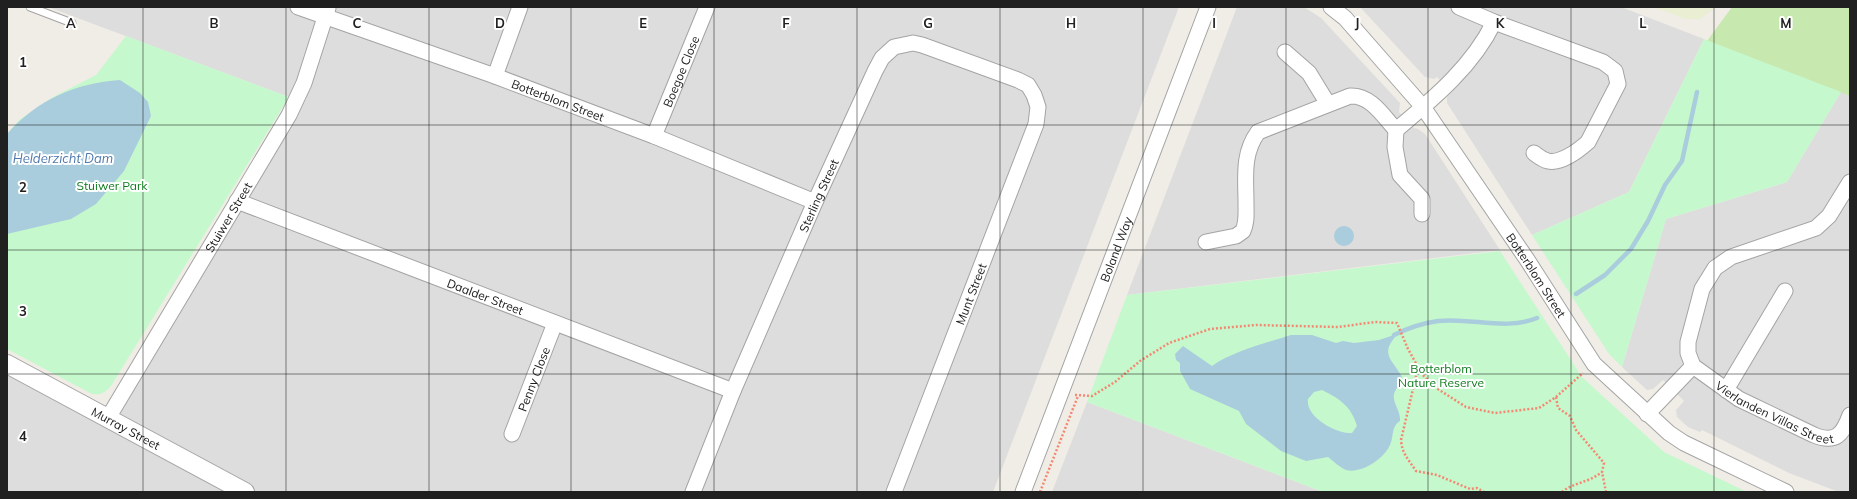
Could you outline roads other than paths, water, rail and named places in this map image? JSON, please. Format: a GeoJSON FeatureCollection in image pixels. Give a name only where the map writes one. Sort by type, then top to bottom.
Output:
{"type":"FeatureCollection","features":[{"type":"Feature","properties":{"kind":"street","name":"Botterblom Street"},"geometry":{"type":"LineString","coordinates":[[298,7],[327,12],[654,136],[815,202]]}},
{"type":"Feature","properties":{"kind":"street"},"geometry":{"type":"LineString","coordinates":[[495,76],[520,7]]}},
{"type":"Feature","properties":{"kind":"street","name":"Boegoe Close"},"geometry":{"type":"LineString","coordinates":[[654,136],[707,7]]}},
{"type":"Feature","properties":{"kind":"street","name":"Boland Way"},"geometry":{"type":"LineString","coordinates":[[1023,492],[1208,7]]}},
{"type":"Feature","properties":{"kind":"street","name":"Botterblom Street"},"geometry":{"type":"LineString","coordinates":[[1331,7],[1345,18],[1423,107],[1528,261],[1594,364],[1669,433],[1684,443],[1786,492]]}},
{"type":"Feature","properties":{"kind":"street"},"geometry":{"type":"LineString","coordinates":[[1459,7],[1494,22],[1603,62],[1611,67],[1617,76],[1618,84],[1616,90],[1594,133],[1581,148],[1555,161],[1548,161],[1534,153]]}},
{"type":"Feature","properties":{"kind":"street","name":"Stuiwer Street"},"geometry":{"type":"LineString","coordinates":[[108,418],[289,115],[304,83],[327,12]]}},
{"type":"Feature","properties":{"kind":"street"},"geometry":{"type":"LineString","coordinates":[[1396,130],[1450,82],[1480,47],[1494,22]]}},
{"type":"Feature","properties":{"kind":"street","name":"Sterling Street"},"geometry":{"type":"LineString","coordinates":[[693,492],[733,391],[815,202],[882,58],[894,47],[913,44],[922,45],[1018,80],[1028,85],[1034,95]]}},
{"type":"Feature","properties":{"kind":"street"},"geometry":{"type":"LineString","coordinates":[[1285,52],[1309,73],[1328,104]]}},
{"type":"Feature","properties":{"kind":"street","name":"Munt Street"},"geometry":{"type":"LineString","coordinates":[[894,492],[1036,124],[1038,114],[1034,95]]}},
{"type":"Feature","properties":{"kind":"street"},"geometry":{"type":"LineString","coordinates":[[1206,242],[1236,236],[1243,231],[1246,217],[1245,162],[1251,142],[1258,132],[1350,96],[1358,95],[1368,99],[1396,130],[1395,147],[1400,175],[1422,199],[1422,214]]}},
{"type":"Feature","properties":{"kind":"street"},"geometry":{"type":"LineString","coordinates":[[1648,414],[1693,366],[1688,353],[1691,324],[1702,289],[1715,268],[1731,257],[1816,228],[1829,216],[1850,182]]}},
{"type":"Feature","properties":{"kind":"street","name":"Daalder Street"},"geometry":{"type":"LineString","coordinates":[[237,201],[733,391]]}},
{"type":"Feature","properties":{"kind":"street"},"geometry":{"type":"LineString","coordinates":[[1726,390],[1785,291]]}},
{"type":"Feature","properties":{"kind":"street","name":"Penny Close"},"geometry":{"type":"LineString","coordinates":[[512,434],[555,323]]}},
{"type":"Feature","properties":{"kind":"street","name":"Murray Street"},"geometry":{"type":"LineString","coordinates":[[7,364],[240,491]]}},
{"type":"Feature","properties":{"kind":"street","name":"Vierlanden Villas Street"},"geometry":{"type":"LineString","coordinates":[[1693,366],[1739,399],[1820,438],[1839,435],[1844,431],[1850,415]]}},
{"type":"Feature","properties":{"kind":"lane"},"geometry":{"type":"LineString","coordinates":[[30,7],[72,23]]}},
{"type":"Feature","properties":{"kind":"water","name":"Helderzicht Dam"},"geometry":{"type":"Polygon","coordinates":[[[120,80],[140,93],[148,102],[151,116],[124,171],[96,204],[71,219],[7,234],[7,134],[31,112],[58,95],[72,89],[88,85],[120,80]]]}},
{"type":"Feature","properties":{"kind":"water"},"geometry":{"type":"Polygon","coordinates":[[[1344,226],[1351,229],[1354,236],[1351,243],[1344,246],[1337,243],[1334,236],[1337,229],[1344,226]]]}},
{"type":"Feature","properties":{"kind":"water"},"geometry":{"type":"Polygon","coordinates":[[[1291,335],[1312,335],[1336,343],[1343,341],[1354,343],[1379,340],[1394,335],[1395,337],[1388,348],[1388,353],[1402,377],[1400,388],[1397,388],[1394,396],[1400,421],[1395,426],[1390,445],[1387,450],[1377,460],[1365,468],[1352,471],[1346,470],[1328,457],[1306,461],[1281,451],[1246,424],[1239,411],[1190,389],[1180,371],[1180,363],[1176,360],[1175,354],[1183,346],[1212,366],[1240,352],[1291,335]],[[1322,390],[1314,392],[1308,399],[1308,406],[1323,423],[1338,431],[1352,433],[1357,426],[1352,413],[1344,404],[1322,390]]]}},
{"type":"Feature","properties":{"kind":"waterway"},"geometry":{"type":"LineString","coordinates":[[1576,294],[1605,275],[1631,249],[1648,221],[1665,185],[1682,161],[1697,92]]}},
{"type":"Feature","properties":{"kind":"waterway"},"geometry":{"type":"LineString","coordinates":[[1394,335],[1416,326],[1438,321],[1450,320],[1500,324],[1525,322],[1537,318]]}},
{"type":"Feature","properties":{"kind":"park label","name":"Stuiwer Park"},"geometry":{"type":"Point","coordinates":[112,185]}},
{"type":"Feature","properties":{"kind":"park label","name":"Botterblom Nature Reserve"},"geometry":{"type":"Point","coordinates":[1441,375]}}]}
